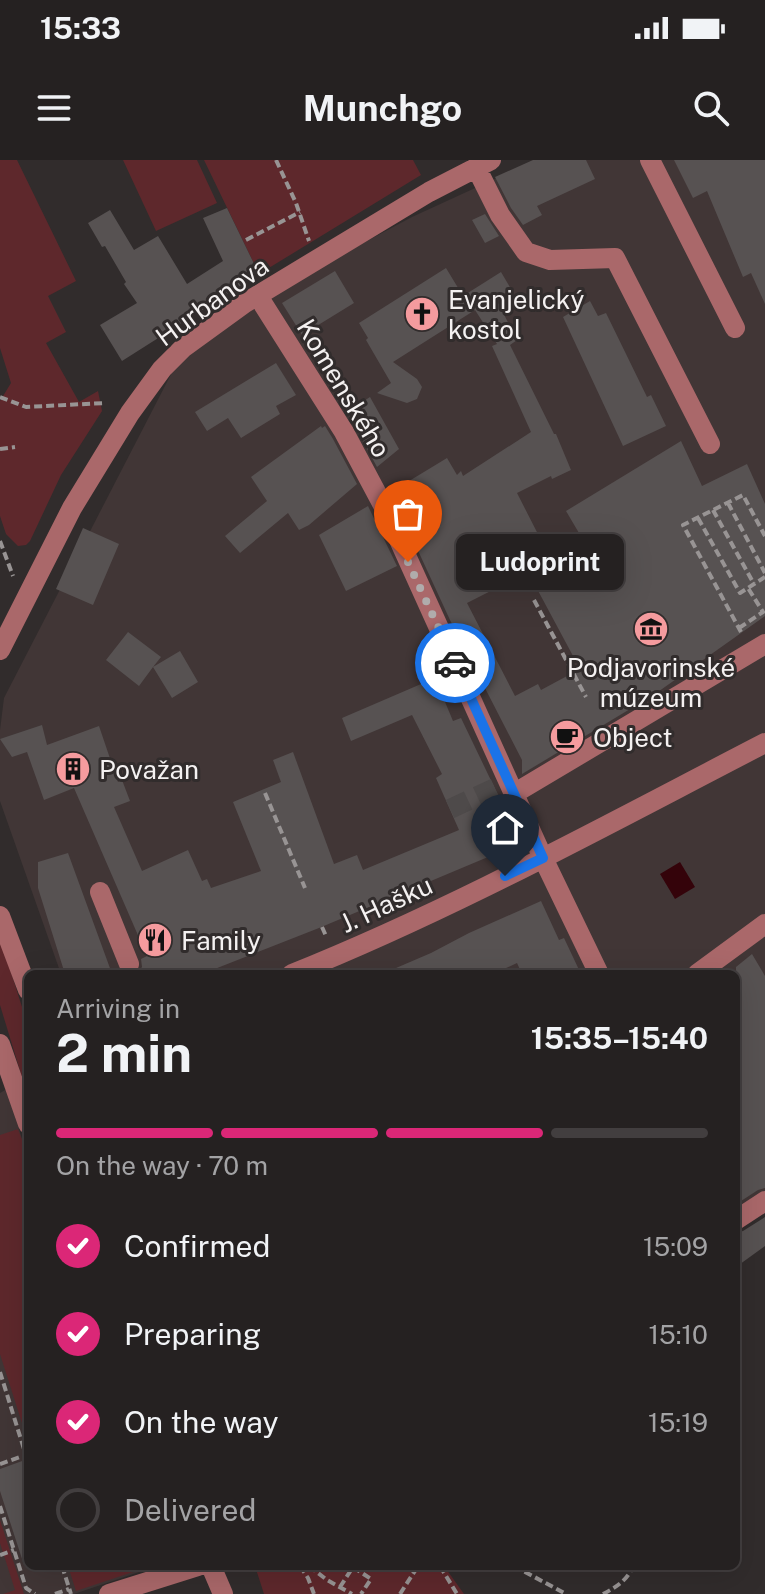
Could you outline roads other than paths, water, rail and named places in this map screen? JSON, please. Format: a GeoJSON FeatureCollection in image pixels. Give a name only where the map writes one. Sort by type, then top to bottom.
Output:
{"type":"FeatureCollection","features":[{"type":"Feature","properties":{"kind":"street"},"geometry":{"type":"LineString","coordinates":[[650,160],[735,328]]}},
{"type":"Feature","properties":{"kind":"street"},"geometry":{"type":"LineString","coordinates":[[483,164],[500,215],[526,252],[550,260],[615,258],[710,444]]}},
{"type":"Feature","properties":{"kind":"street","name":"Hurbanova"},"geometry":{"type":"LineString","coordinates":[[0,650],[72,508],[130,413],[162,369],[183,348],[258,296],[429,192],[483,164]]}},
{"type":"Feature","properties":{"kind":"street","name":"Komenského"},"geometry":{"type":"LineString","coordinates":[[258,296],[344,432],[385,509],[461,676],[506,788],[597,970]]}},
{"type":"Feature","properties":{"kind":"street"},"geometry":{"type":"LineString","coordinates":[[506,788],[759,648]]}},
{"type":"Feature","properties":{"kind":"street","name":"J. Hašku"},"geometry":{"type":"LineString","coordinates":[[305,970],[543,858],[765,743]]}},
{"type":"Feature","properties":{"kind":"street"},"geometry":{"type":"LineString","coordinates":[[100,892],[129,964]]}},
{"type":"Feature","properties":{"kind":"street"},"geometry":{"type":"LineString","coordinates":[[0,916],[24,978]]}},
{"type":"Feature","properties":{"kind":"street"},"geometry":{"type":"LineString","coordinates":[[702,970],[765,924]]}},
{"type":"Feature","properties":{"kind":"street"},"geometry":{"type":"LineString","coordinates":[[0,1044],[24,1113]]}},
{"type":"Feature","properties":{"kind":"street"},"geometry":{"type":"LineString","coordinates":[[740,1217],[765,1201]]}},
{"type":"Feature","properties":{"kind":"street"},"geometry":{"type":"LineString","coordinates":[[109,1594],[188,1570]]}},
{"type":"Feature","properties":{"kind":"street"},"geometry":{"type":"LineString","coordinates":[[213,1570],[223,1594]]}},
{"type":"Feature","properties":{"kind":"tunnel"},"geometry":{"type":"LineString","coordinates":[[450,809],[495,788]]}},
{"type":"Feature","properties":{"kind":"place","name":"Evanjelický kostol"},"geometry":{"type":"Point","coordinates":[422,314]}},
{"type":"Feature","properties":{"kind":"place","name":"Ludoprint"},"geometry":{"type":"Point","coordinates":[408,562]}},
{"type":"Feature","properties":{"kind":"place","name":"Podjavorinské múzeum"},"geometry":{"type":"Point","coordinates":[651,629]}},
{"type":"Feature","properties":{"kind":"place","name":"Object"},"geometry":{"type":"Point","coordinates":[567,737]}},
{"type":"Feature","properties":{"kind":"place","name":"Považan"},"geometry":{"type":"Point","coordinates":[73,769]}},
{"type":"Feature","properties":{"kind":"place","name":"Family"},"geometry":{"type":"Point","coordinates":[155,940]}}]}
